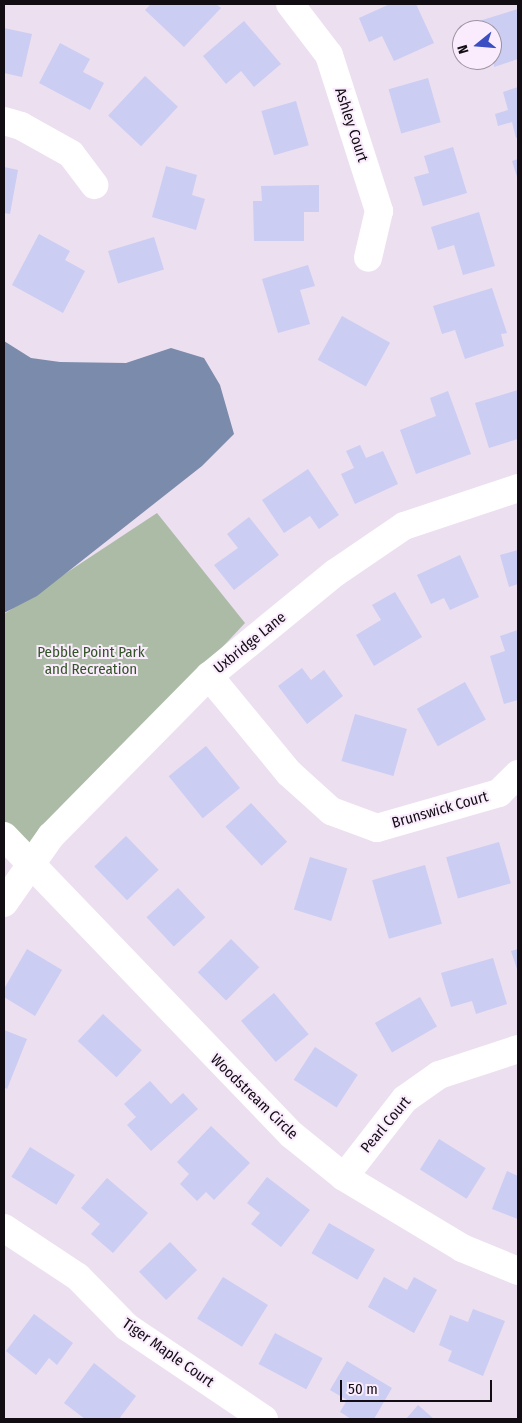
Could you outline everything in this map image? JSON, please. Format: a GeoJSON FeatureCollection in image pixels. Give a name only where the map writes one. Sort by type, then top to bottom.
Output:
{"type":"FeatureCollection","features":[{"type":"Feature","properties":{"kind":"street","name":"Ashley Court"},"geometry":{"type":"LineString","coordinates":[[290,4],[329,55],[379,211],[368,258]]}},
{"type":"Feature","properties":{"kind":"street"},"geometry":{"type":"LineString","coordinates":[[4,122],[21,126],[71,154],[94,185]]}},
{"type":"Feature","properties":{"kind":"street","name":"Uxbridge Lane"},"geometry":{"type":"LineString","coordinates":[[4,903],[32,868],[51,836],[209,676],[335,573],[404,526],[518,488]]}},
{"type":"Feature","properties":{"kind":"street","name":"Brunswick Court"},"geometry":{"type":"LineString","coordinates":[[209,676],[288,773],[332,811],[378,828],[498,792],[518,774]]}},
{"type":"Feature","properties":{"kind":"street","name":"Woodstream Circle"},"geometry":{"type":"LineString","coordinates":[[4,836],[32,868],[230,1076],[292,1135],[344,1177],[462,1248],[518,1271]]}},
{"type":"Feature","properties":{"kind":"street","name":"Pearl Court"},"geometry":{"type":"LineString","coordinates":[[344,1177],[405,1099],[439,1075],[518,1049]]}},
{"type":"Feature","properties":{"kind":"street","name":"Tiger Maple Court"},"geometry":{"type":"LineString","coordinates":[[4,1228],[78,1276],[127,1327],[264,1419]]}},
{"type":"Feature","properties":{"kind":"green space","name":"Pebble Point Park and Recreation"},"geometry":{"type":"Polygon","coordinates":[[[157,513],[245,623],[30,852],[4,821],[4,614],[157,513]]]}},
{"type":"Feature","properties":{"kind":"water"},"geometry":{"type":"Polygon","coordinates":[[[4,341],[31,358],[60,362],[126,363],[171,348],[204,358],[220,385],[234,434],[202,466],[37,596],[4,613],[4,341]]]}},
{"type":"Feature","properties":{"kind":"building"},"geometry":{"type":"Polygon","coordinates":[[[151,4],[216,4],[221,8],[184,47],[145,10],[151,4]]]}},
{"type":"Feature","properties":{"kind":"building"},"geometry":{"type":"Polygon","coordinates":[[[390,4],[416,4],[434,43],[394,61],[382,36],[369,42],[359,18],[390,4]]]}},
{"type":"Feature","properties":{"kind":"building"},"geometry":{"type":"Polygon","coordinates":[[[518,9],[518,59],[502,64],[502,20],[482,20],[518,9]]]}},
{"type":"Feature","properties":{"kind":"building"},"geometry":{"type":"Polygon","coordinates":[[[244,21],[281,64],[254,87],[241,71],[226,84],[203,56],[244,21]]]}},
{"type":"Feature","properties":{"kind":"building"},"geometry":{"type":"Polygon","coordinates":[[[4,28],[32,34],[22,77],[4,73],[4,28]]]}},
{"type":"Feature","properties":{"kind":"building"},"geometry":{"type":"Polygon","coordinates":[[[60,43],[90,59],[83,72],[104,83],[90,110],[39,83],[60,43]]]}},
{"type":"Feature","properties":{"kind":"building"},"geometry":{"type":"Polygon","coordinates":[[[145,76],[178,107],[141,146],[108,115],[145,76]]]}},
{"type":"Feature","properties":{"kind":"building"},"geometry":{"type":"Polygon","coordinates":[[[428,78],[441,122],[401,134],[389,89],[428,78]]]}},
{"type":"Feature","properties":{"kind":"building"},"geometry":{"type":"Polygon","coordinates":[[[518,87],[518,137],[516,138],[512,122],[498,126],[495,114],[508,110],[503,92],[518,87]]]}},
{"type":"Feature","properties":{"kind":"building"},"geometry":{"type":"Polygon","coordinates":[[[296,101],[309,145],[274,155],[261,111],[296,101]]]}},
{"type":"Feature","properties":{"kind":"building"},"geometry":{"type":"Polygon","coordinates":[[[453,147],[467,193],[423,206],[414,177],[429,173],[424,156],[453,147]]]}},
{"type":"Feature","properties":{"kind":"building"},"geometry":{"type":"Polygon","coordinates":[[[518,159],[518,180],[512,161],[518,159]]]}},
{"type":"Feature","properties":{"kind":"building"},"geometry":{"type":"Polygon","coordinates":[[[166,166],[197,175],[192,195],[205,199],[196,230],[152,217],[166,166]]]}},
{"type":"Feature","properties":{"kind":"building"},"geometry":{"type":"Polygon","coordinates":[[[4,167],[18,170],[10,214],[4,213],[4,167]]]}},
{"type":"Feature","properties":{"kind":"building"},"geometry":{"type":"Polygon","coordinates":[[[319,185],[319,212],[304,212],[304,241],[254,241],[253,201],[262,201],[261,186],[319,185]]]}},
{"type":"Feature","properties":{"kind":"building"},"geometry":{"type":"Polygon","coordinates":[[[479,212],[495,266],[463,275],[454,245],[438,250],[431,227],[479,212]]]}},
{"type":"Feature","properties":{"kind":"building"},"geometry":{"type":"Polygon","coordinates":[[[39,234],[70,251],[65,260],[85,271],[63,313],[12,285],[39,234]]]}},
{"type":"Feature","properties":{"kind":"building"},"geometry":{"type":"Polygon","coordinates":[[[154,237],[164,270],[118,284],[108,251],[154,237]]]}},
{"type":"Feature","properties":{"kind":"building"},"geometry":{"type":"Polygon","coordinates":[[[308,265],[315,286],[300,290],[310,324],[278,333],[262,279],[308,265]]]}},
{"type":"Feature","properties":{"kind":"building"},"geometry":{"type":"Polygon","coordinates":[[[492,288],[507,333],[501,334],[504,346],[465,359],[455,330],[442,334],[433,306],[492,288]]]}},
{"type":"Feature","properties":{"kind":"building"},"geometry":{"type":"Polygon","coordinates":[[[342,316],[390,343],[366,386],[318,360],[342,316]]]}},
{"type":"Feature","properties":{"kind":"building"},"geometry":{"type":"Polygon","coordinates":[[[518,390],[518,439],[489,448],[475,403],[518,390]]]}},
{"type":"Feature","properties":{"kind":"building"},"geometry":{"type":"Polygon","coordinates":[[[448,391],[471,454],[416,474],[400,430],[436,416],[430,398],[448,391]]]}},
{"type":"Feature","properties":{"kind":"building"},"geometry":{"type":"Polygon","coordinates":[[[360,445],[366,458],[383,451],[398,484],[355,504],[341,474],[354,468],[346,451],[360,445]]]}},
{"type":"Feature","properties":{"kind":"building"},"geometry":{"type":"Polygon","coordinates":[[[308,469],[339,515],[319,529],[310,516],[284,533],[262,500],[308,469]]]}},
{"type":"Feature","properties":{"kind":"building"},"geometry":{"type":"Polygon","coordinates":[[[249,517],[279,555],[234,590],[214,565],[238,548],[227,534],[249,517]]]}},
{"type":"Feature","properties":{"kind":"building"},"geometry":{"type":"Polygon","coordinates":[[[518,550],[518,584],[509,587],[500,555],[518,550]]]}},
{"type":"Feature","properties":{"kind":"building"},"geometry":{"type":"Polygon","coordinates":[[[460,555],[479,597],[450,610],[444,598],[431,604],[417,575],[460,555]]]}},
{"type":"Feature","properties":{"kind":"building"},"geometry":{"type":"Polygon","coordinates":[[[395,592],[422,637],[374,666],[356,635],[381,620],[372,605],[395,592]]]}},
{"type":"Feature","properties":{"kind":"building"},"geometry":{"type":"Polygon","coordinates":[[[518,630],[518,700],[504,704],[490,656],[505,651],[500,636],[518,630]]]}},
{"type":"Feature","properties":{"kind":"building"},"geometry":{"type":"Polygon","coordinates":[[[302,668],[311,680],[324,670],[343,696],[307,724],[278,686],[302,668]]]}},
{"type":"Feature","properties":{"kind":"building"},"geometry":{"type":"Polygon","coordinates":[[[465,682],[486,720],[438,746],[417,709],[465,682]]]}},
{"type":"Feature","properties":{"kind":"building"},"geometry":{"type":"Polygon","coordinates":[[[355,714],[407,729],[393,776],[341,761],[355,714]]]}},
{"type":"Feature","properties":{"kind":"building"},"geometry":{"type":"Polygon","coordinates":[[[206,746],[240,788],[203,818],[169,776],[206,746]]]}},
{"type":"Feature","properties":{"kind":"building"},"geometry":{"type":"Polygon","coordinates":[[[251,803],[287,842],[262,866],[225,827],[251,803]]]}},
{"type":"Feature","properties":{"kind":"building"},"geometry":{"type":"Polygon","coordinates":[[[126,836],[159,870],[127,900],[94,867],[126,836]]]}},
{"type":"Feature","properties":{"kind":"building"},"geometry":{"type":"Polygon","coordinates":[[[499,842],[511,883],[458,898],[446,857],[499,842]]]}},
{"type":"Feature","properties":{"kind":"building"},"geometry":{"type":"Polygon","coordinates":[[[310,857],[347,868],[331,921],[294,910],[310,857]]]}},
{"type":"Feature","properties":{"kind":"building"},"geometry":{"type":"Polygon","coordinates":[[[425,865],[442,924],[389,939],[372,880],[425,865]]]}},
{"type":"Feature","properties":{"kind":"building"},"geometry":{"type":"Polygon","coordinates":[[[178,888],[205,917],[174,947],[147,917],[178,888]]]}},
{"type":"Feature","properties":{"kind":"building"},"geometry":{"type":"Polygon","coordinates":[[[231,939],[259,967],[226,1001],[198,972],[231,939]]]}},
{"type":"Feature","properties":{"kind":"building"},"geometry":{"type":"Polygon","coordinates":[[[27,949],[62,970],[35,1016],[4,997],[4,989],[27,949]]]}},
{"type":"Feature","properties":{"kind":"building"},"geometry":{"type":"Polygon","coordinates":[[[518,949],[518,972],[511,951],[518,949]]]}},
{"type":"Feature","properties":{"kind":"building"},"geometry":{"type":"Polygon","coordinates":[[[493,958],[507,1004],[476,1014],[472,1001],[451,1007],[441,973],[493,958]]]}},
{"type":"Feature","properties":{"kind":"building"},"geometry":{"type":"Polygon","coordinates":[[[274,993],[309,1034],[276,1062],[241,1021],[274,993]]]}},
{"type":"Feature","properties":{"kind":"building"},"geometry":{"type":"Polygon","coordinates":[[[420,997],[437,1026],[392,1052],[375,1023],[420,997]]]}},
{"type":"Feature","properties":{"kind":"building"},"geometry":{"type":"Polygon","coordinates":[[[103,1014],[142,1050],[117,1077],[78,1041],[103,1014]]]}},
{"type":"Feature","properties":{"kind":"building"},"geometry":{"type":"Polygon","coordinates":[[[4,1030],[27,1039],[7,1089],[4,1087],[4,1030]]]}},
{"type":"Feature","properties":{"kind":"building"},"geometry":{"type":"Polygon","coordinates":[[[315,1047],[358,1075],[337,1107],[294,1080],[315,1047]]]}},
{"type":"Feature","properties":{"kind":"building"},"geometry":{"type":"Polygon","coordinates":[[[150,1081],[171,1104],[183,1093],[198,1109],[151,1151],[127,1125],[136,1117],[124,1104],[150,1081]]]}},
{"type":"Feature","properties":{"kind":"building"},"geometry":{"type":"Polygon","coordinates":[[[211,1126],[250,1163],[214,1200],[206,1192],[197,1201],[180,1184],[189,1174],[177,1162],[211,1126]]]}},
{"type":"Feature","properties":{"kind":"building"},"geometry":{"type":"Polygon","coordinates":[[[439,1139],[486,1168],[467,1199],[420,1170],[439,1139]]]}},
{"type":"Feature","properties":{"kind":"building"},"geometry":{"type":"Polygon","coordinates":[[[30,1147],[75,1175],[56,1205],[11,1177],[30,1147]]]}},
{"type":"Feature","properties":{"kind":"building"},"geometry":{"type":"Polygon","coordinates":[[[507,1171],[518,1176],[518,1219],[492,1209],[507,1171]]]}},
{"type":"Feature","properties":{"kind":"building"},"geometry":{"type":"Polygon","coordinates":[[[267,1177],[310,1210],[281,1247],[251,1224],[260,1213],[247,1203],[267,1177]]]}},
{"type":"Feature","properties":{"kind":"building"},"geometry":{"type":"Polygon","coordinates":[[[107,1178],[148,1213],[113,1253],[91,1234],[100,1224],[81,1208],[107,1178]]]}},
{"type":"Feature","properties":{"kind":"building"},"geometry":{"type":"Polygon","coordinates":[[[329,1223],[375,1250],[357,1280],[312,1253],[329,1223]]]}},
{"type":"Feature","properties":{"kind":"building"},"geometry":{"type":"Polygon","coordinates":[[[170,1242],[197,1270],[166,1300],[139,1272],[170,1242]]]}},
{"type":"Feature","properties":{"kind":"building"},"geometry":{"type":"Polygon","coordinates":[[[223,1277],[268,1305],[242,1347],[197,1319],[223,1277]]]}},
{"type":"Feature","properties":{"kind":"building"},"geometry":{"type":"Polygon","coordinates":[[[384,1277],[407,1290],[414,1277],[437,1290],[414,1333],[368,1307],[384,1277]]]}},
{"type":"Feature","properties":{"kind":"building"},"geometry":{"type":"Polygon","coordinates":[[[473,1309],[505,1321],[483,1376],[448,1361],[452,1351],[439,1345],[450,1315],[468,1322],[473,1309]]]}},
{"type":"Feature","properties":{"kind":"building"},"geometry":{"type":"Polygon","coordinates":[[[34,1314],[73,1343],[57,1365],[49,1358],[36,1375],[6,1351],[34,1314]]]}},
{"type":"Feature","properties":{"kind":"building"},"geometry":{"type":"Polygon","coordinates":[[[275,1333],[323,1358],[306,1389],[259,1364],[275,1333]]]}},
{"type":"Feature","properties":{"kind":"building"},"geometry":{"type":"Polygon","coordinates":[[[347,1361],[392,1388],[374,1419],[351,1419],[340,1412],[347,1400],[330,1390],[347,1361]]]}},
{"type":"Feature","properties":{"kind":"building"},"geometry":{"type":"Polygon","coordinates":[[[94,1363],[136,1396],[119,1419],[85,1419],[64,1403],[94,1363]]]}},
{"type":"Feature","properties":{"kind":"building"},"geometry":{"type":"Polygon","coordinates":[[[418,1405],[434,1419],[406,1419],[418,1405]]]}}]}
